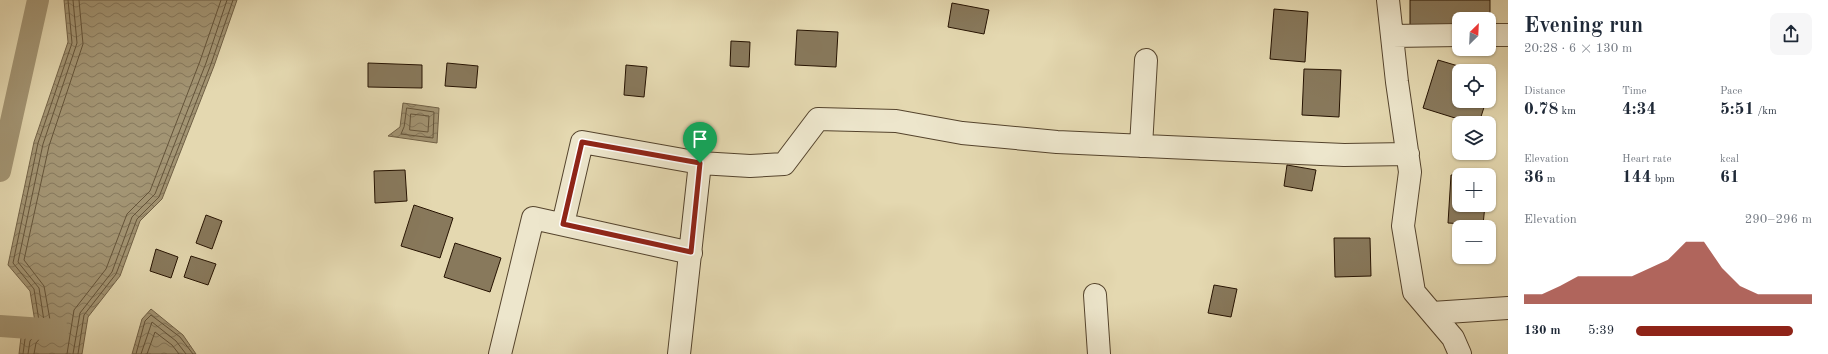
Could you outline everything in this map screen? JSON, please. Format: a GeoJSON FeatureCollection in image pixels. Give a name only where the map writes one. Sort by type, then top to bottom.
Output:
{"type":"FeatureCollection","features":[{"type":"Feature","properties":{"kind":"street"},"geometry":{"type":"LineString","coordinates":[[1388,0],[1410,172],[1403,226],[1414,292],[1453,338],[1460,354]]}},
{"type":"Feature","properties":{"kind":"street"},"geometry":{"type":"LineString","coordinates":[[1392,36],[1452,35]]}},
{"type":"Feature","properties":{"kind":"street"},"geometry":{"type":"LineString","coordinates":[[1496,35],[1508,35]]}},
{"type":"Feature","properties":{"kind":"street"},"geometry":{"type":"LineString","coordinates":[[1141,146],[1146,60]]}},
{"type":"Feature","properties":{"kind":"street"},"geometry":{"type":"LineString","coordinates":[[563,224],[582,142],[700,163],[750,166],[784,164],[818,120],[896,121],[962,133],[1057,142],[1344,154],[1408,154]]}},
{"type":"Feature","properties":{"kind":"street"},"geometry":{"type":"LineString","coordinates":[[679,354],[700,163]]}},
{"type":"Feature","properties":{"kind":"street"},"geometry":{"type":"LineString","coordinates":[[500,354],[533,218],[691,252]]}},
{"type":"Feature","properties":{"kind":"street"},"geometry":{"type":"LineString","coordinates":[[1095,294],[1098,354]]}},
{"type":"Feature","properties":{"kind":"street"},"geometry":{"type":"LineString","coordinates":[[1432,313],[1508,308]]}},
{"type":"Feature","properties":{"kind":"water"},"geometry":{"type":"Polygon","coordinates":[[[64,0],[237,0],[214,66],[162,199],[140,221],[120,276],[88,317],[82,354],[19,354],[21,337],[35,322],[30,291],[8,265],[34,142],[68,42],[64,0]]]}},
{"type":"Feature","properties":{"kind":"water"},"geometry":{"type":"Polygon","coordinates":[[[403,103],[439,108],[437,143],[388,136],[400,127],[403,103]]]}},
{"type":"Feature","properties":{"kind":"water"},"geometry":{"type":"Polygon","coordinates":[[[151,309],[183,335],[196,354],[132,354],[142,319],[151,309]]]}},
{"type":"Feature","properties":{"kind":"building"},"geometry":{"type":"Polygon","coordinates":[[[1410,0],[1490,0],[1490,12],[1452,12],[1452,29],[1410,28],[1410,0]]]}},
{"type":"Feature","properties":{"kind":"building"},"geometry":{"type":"Polygon","coordinates":[[[952,3],[989,10],[984,34],[948,27],[952,3]]]}},
{"type":"Feature","properties":{"kind":"building"},"geometry":{"type":"Polygon","coordinates":[[[1274,9],[1308,12],[1305,62],[1270,59],[1274,9]]]}},
{"type":"Feature","properties":{"kind":"building"},"geometry":{"type":"Polygon","coordinates":[[[797,30],[838,32],[836,67],[795,65],[797,30]]]}},
{"type":"Feature","properties":{"kind":"building"},"geometry":{"type":"Polygon","coordinates":[[[731,41],[750,42],[749,67],[730,66],[731,41]]]}},
{"type":"Feature","properties":{"kind":"building"},"geometry":{"type":"Polygon","coordinates":[[[1438,60],[1452,64],[1452,108],[1484,108],[1481,116],[1452,117],[1423,108],[1438,60]]]}},
{"type":"Feature","properties":{"kind":"building"},"geometry":{"type":"Polygon","coordinates":[[[368,63],[422,65],[422,88],[368,87],[368,63]]]}},
{"type":"Feature","properties":{"kind":"building"},"geometry":{"type":"Polygon","coordinates":[[[447,63],[478,66],[476,88],[445,86],[447,63]]]}},
{"type":"Feature","properties":{"kind":"building"},"geometry":{"type":"Polygon","coordinates":[[[626,65],[647,67],[644,97],[624,95],[626,65]]]}},
{"type":"Feature","properties":{"kind":"building"},"geometry":{"type":"Polygon","coordinates":[[[1304,69],[1341,70],[1339,117],[1302,115],[1304,69]]]}},
{"type":"Feature","properties":{"kind":"building"},"geometry":{"type":"Polygon","coordinates":[[[1287,165],[1316,170],[1312,191],[1284,186],[1287,165]]]}},
{"type":"Feature","properties":{"kind":"building"},"geometry":{"type":"Polygon","coordinates":[[[405,170],[407,201],[375,203],[374,171],[405,170]]]}},
{"type":"Feature","properties":{"kind":"building"},"geometry":{"type":"Polygon","coordinates":[[[1452,175],[1452,212],[1484,212],[1484,220],[1452,220],[1452,223],[1448,223],[1452,175]]]}},
{"type":"Feature","properties":{"kind":"building"},"geometry":{"type":"Polygon","coordinates":[[[414,205],[453,218],[440,258],[401,246],[414,205]]]}},
{"type":"Feature","properties":{"kind":"building"},"geometry":{"type":"Polygon","coordinates":[[[206,215],[222,221],[212,249],[196,243],[206,215]]]}},
{"type":"Feature","properties":{"kind":"building"},"geometry":{"type":"Polygon","coordinates":[[[1334,238],[1370,238],[1371,276],[1335,277],[1334,238]]]}},
{"type":"Feature","properties":{"kind":"building"},"geometry":{"type":"Polygon","coordinates":[[[455,243],[501,258],[490,292],[444,277],[455,243]]]}},
{"type":"Feature","properties":{"kind":"building"},"geometry":{"type":"Polygon","coordinates":[[[156,249],[178,257],[171,278],[150,271],[156,249]]]}},
{"type":"Feature","properties":{"kind":"building"},"geometry":{"type":"Polygon","coordinates":[[[191,256],[216,264],[208,285],[184,277],[191,256]]]}},
{"type":"Feature","properties":{"kind":"building"},"geometry":{"type":"Polygon","coordinates":[[[1214,285],[1237,289],[1231,317],[1208,313],[1214,285]]]}},
{"type":"Feature","properties":{"kind":"waterway"},"geometry":{"type":"LineString","coordinates":[[0,171],[38,0]]}},
{"type":"Feature","properties":{"kind":"waterway"},"geometry":{"type":"LineString","coordinates":[[0,326],[58,330]]}},
{"type":"Feature","properties":{"kind":"route"},"geometry":{"type":"LineString","coordinates":[[582,142],[700,163],[691,252],[563,224],[582,142]]}}]}
